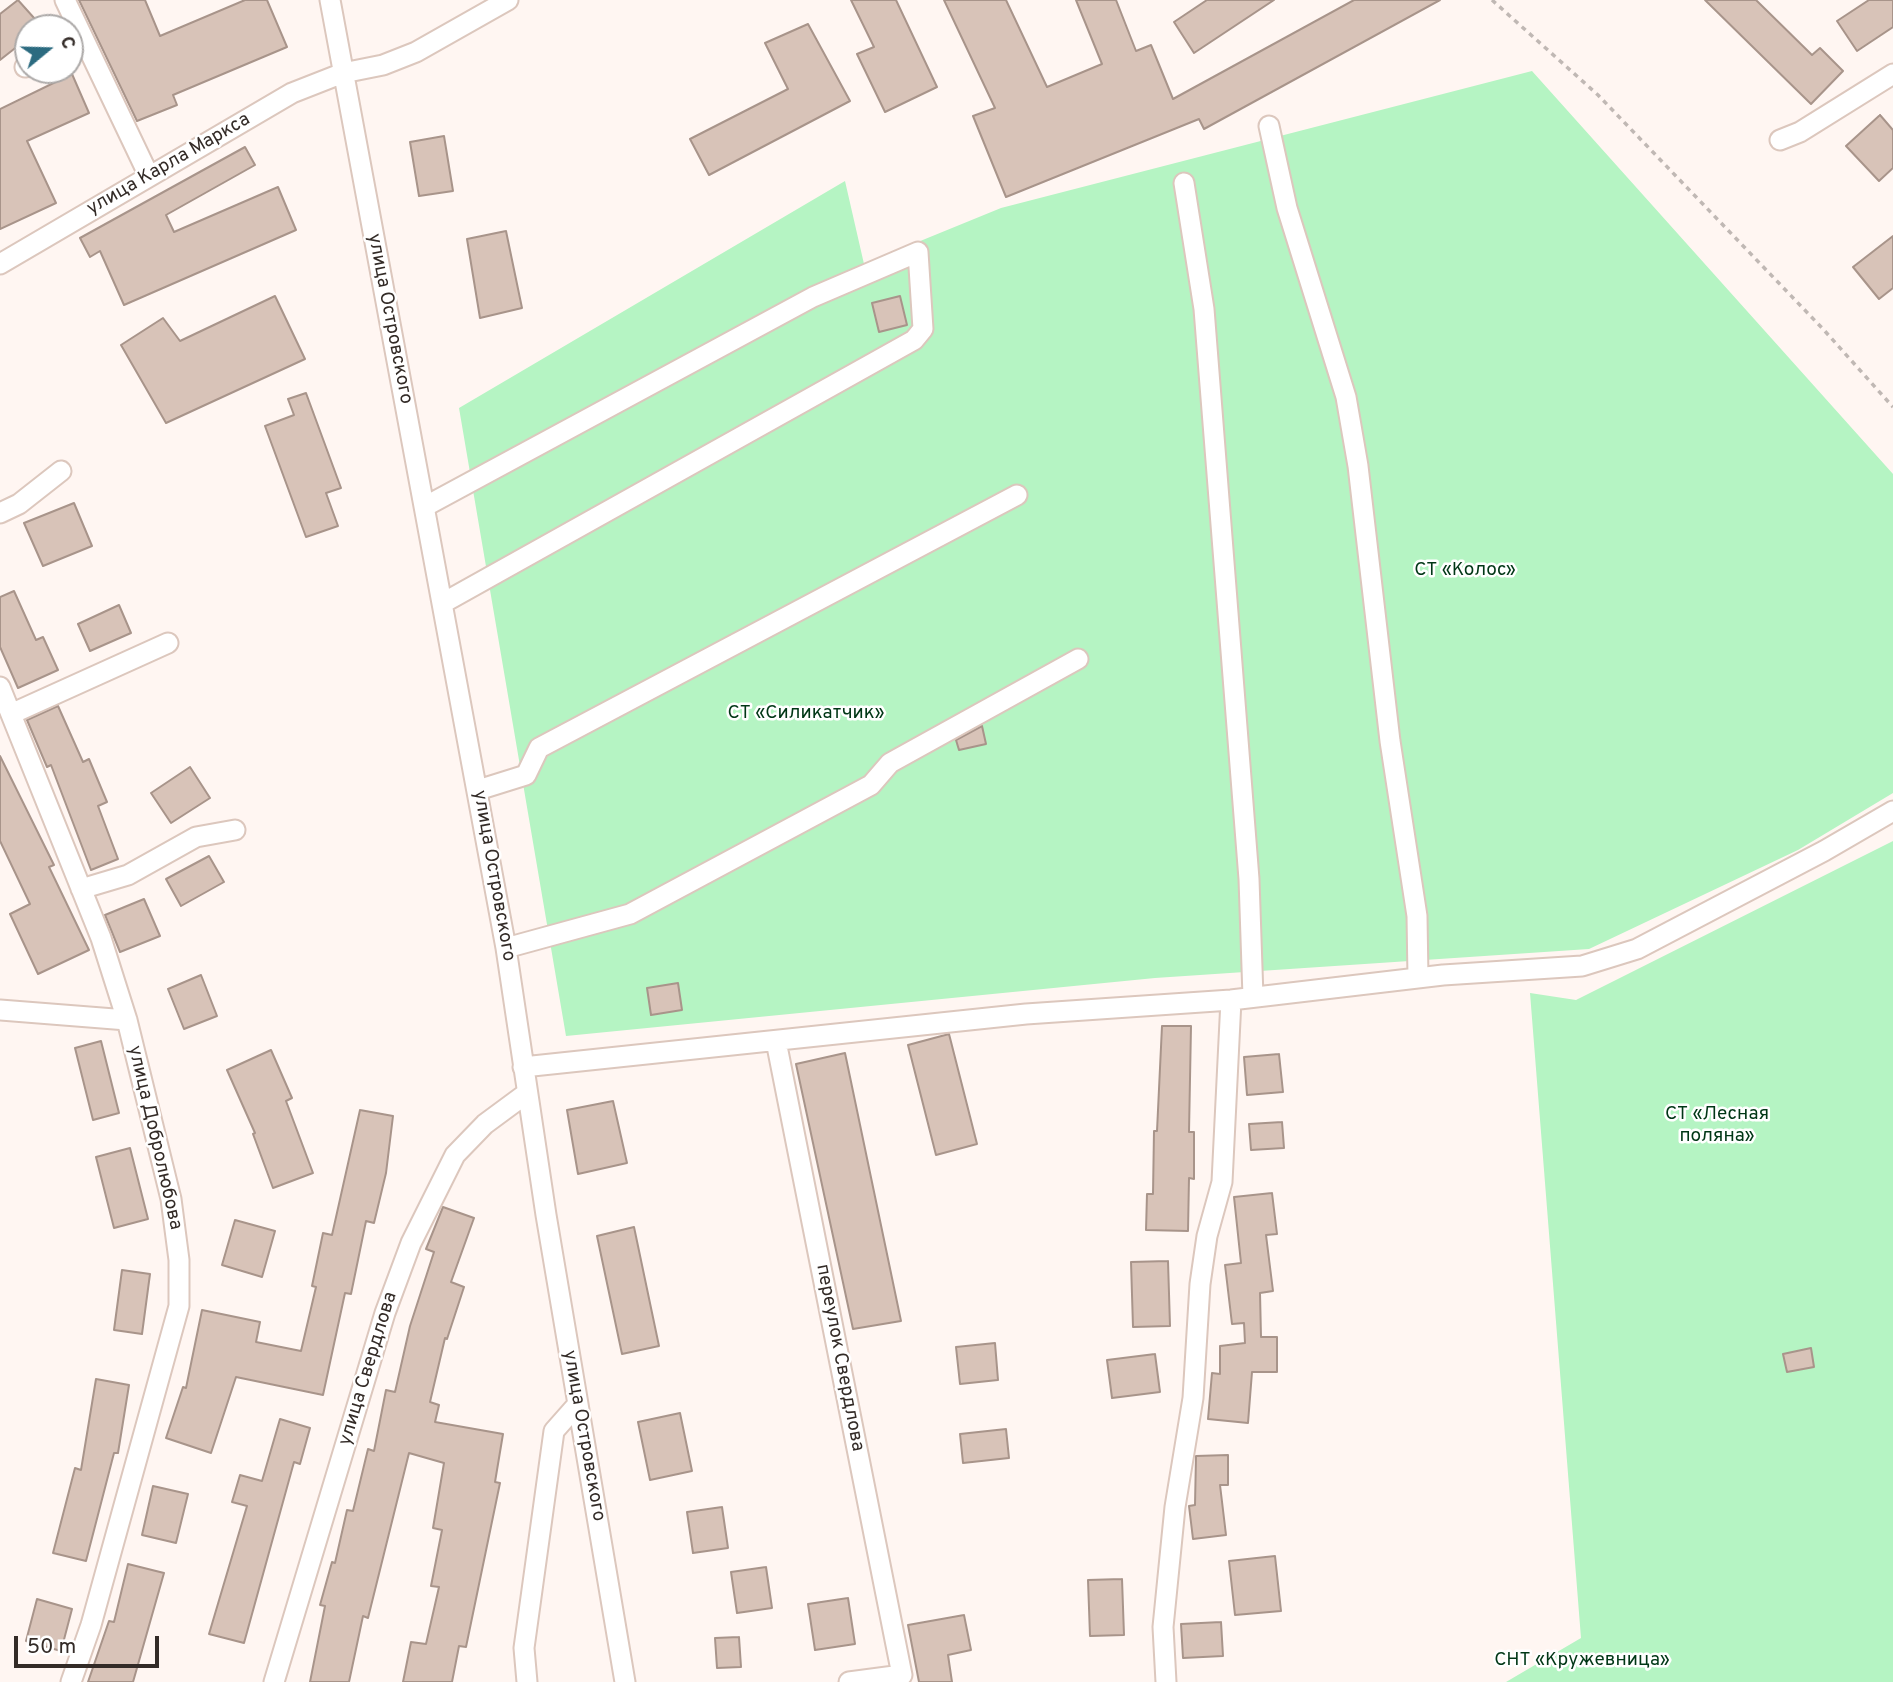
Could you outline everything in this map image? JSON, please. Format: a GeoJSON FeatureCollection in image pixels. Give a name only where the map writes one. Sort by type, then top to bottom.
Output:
{"type":"FeatureCollection","features":[{"type":"Feature","properties":{"kind":"street","name":"улица Островского"},"geometry":{"type":"LineString","coordinates":[[330,0],[506,948],[577,1405],[625,1682]]}},
{"type":"Feature","properties":{"kind":"street"},"geometry":{"type":"LineString","coordinates":[[343,73],[383,65],[416,52],[508,0]]}},
{"type":"Feature","properties":{"kind":"street"},"geometry":{"type":"LineString","coordinates":[[84,58],[149,176]]}},
{"type":"Feature","properties":{"kind":"street","name":"улица Карла Маркса"},"geometry":{"type":"LineString","coordinates":[[0,264],[292,93],[343,73]]}},
{"type":"Feature","properties":{"kind":"street"},"geometry":{"type":"LineString","coordinates":[[1780,140],[1800,132],[1893,74]]}},
{"type":"Feature","properties":{"kind":"street"},"geometry":{"type":"LineString","coordinates":[[1269,127],[1287,208],[1346,397],[1358,466],[1390,741],[1417,916],[1418,978]]}},
{"type":"Feature","properties":{"kind":"street"},"geometry":{"type":"LineString","coordinates":[[1185,183],[1204,309],[1249,879],[1253,997]]}},
{"type":"Feature","properties":{"kind":"street"},"geometry":{"type":"LineString","coordinates":[[426,506],[813,297],[918,251],[923,329],[914,340],[443,603]]}},
{"type":"Feature","properties":{"kind":"street"},"geometry":{"type":"LineString","coordinates":[[0,513],[19,504],[61,471]]}},
{"type":"Feature","properties":{"kind":"street"},"geometry":{"type":"LineString","coordinates":[[478,790],[526,775],[539,748],[1017,495]]}},
{"type":"Feature","properties":{"kind":"street"},"geometry":{"type":"LineString","coordinates":[[11,714],[168,643]]}},
{"type":"Feature","properties":{"kind":"street"},"geometry":{"type":"LineString","coordinates":[[506,948],[630,914],[871,785],[890,763],[1079,659]]}},
{"type":"Feature","properties":{"kind":"street","name":"улица Добролюбова"},"geometry":{"type":"LineString","coordinates":[[0,687],[81,889],[127,1020],[171,1199],[179,1260],[179,1307],[91,1625],[71,1682]]}},
{"type":"Feature","properties":{"kind":"street"},"geometry":{"type":"LineString","coordinates":[[523,1067],[1026,1013],[1231,1000],[1418,978],[1582,966],[1637,949],[1893,811]]}},
{"type":"Feature","properties":{"kind":"street"},"geometry":{"type":"LineString","coordinates":[[81,889],[128,875],[196,838],[235,830]]}},
{"type":"Feature","properties":{"kind":"street"},"geometry":{"type":"LineString","coordinates":[[1166,1682],[1163,1627],[1175,1507],[1194,1398],[1200,1284],[1207,1236],[1222,1182],[1231,1000]]}},
{"type":"Feature","properties":{"kind":"street"},"geometry":{"type":"LineString","coordinates":[[0,1010],[127,1020]]}},
{"type":"Feature","properties":{"kind":"street","name":"переулок Свердлова"},"geometry":{"type":"LineString","coordinates":[[776,1041],[902,1675],[849,1682]]}},
{"type":"Feature","properties":{"kind":"street","name":"улица Свердлова"},"geometry":{"type":"LineString","coordinates":[[274,1682],[385,1313],[411,1243],[455,1155],[485,1124],[527,1093]]}},
{"type":"Feature","properties":{"kind":"street"},"geometry":{"type":"LineString","coordinates":[[527,1682],[524,1648],[554,1431],[577,1405]]}},
{"type":"Feature","properties":{"kind":"path"},"geometry":{"type":"LineString","coordinates":[[1492,0],[1598,95],[1823,329],[1893,407]]}},
{"type":"Feature","properties":{"kind":"green space"},"geometry":{"type":"Polygon","coordinates":[[[1532,71],[1893,474],[1893,793],[1798,850],[1589,949],[1155,978],[566,1036],[459,408],[845,181],[864,264],[1001,208],[1532,71]]]}},
{"type":"Feature","properties":{"kind":"green space","name":"СТ «Лесная поляна»"},"geometry":{"type":"Polygon","coordinates":[[[1893,841],[1893,1682],[1506,1682],[1581,1638],[1530,993],[1576,1000],[1893,841]]]}},
{"type":"Feature","properties":{"kind":"building"},"geometry":{"type":"Polygon","coordinates":[[[18,0],[30,14],[14,14],[14,49],[0,60],[0,14],[18,0]]]}},
{"type":"Feature","properties":{"kind":"building"},"geometry":{"type":"Polygon","coordinates":[[[79,0],[145,0],[160,36],[245,0],[267,0],[287,47],[173,95],[177,105],[137,121],[79,0]]]}},
{"type":"Feature","properties":{"kind":"building"},"geometry":{"type":"Polygon","coordinates":[[[851,0],[896,0],[937,87],[885,112],[857,54],[874,47],[851,0]]]}},
{"type":"Feature","properties":{"kind":"building"},"geometry":{"type":"Polygon","coordinates":[[[944,0],[1006,0],[1047,87],[1102,64],[1076,0],[1116,0],[1136,51],[1151,45],[1173,99],[1354,0],[1440,0],[1204,129],[1199,119],[1006,197],[973,116],[995,108],[944,0]]]}},
{"type":"Feature","properties":{"kind":"building"},"geometry":{"type":"Polygon","coordinates":[[[1207,0],[1274,0],[1194,53],[1174,22],[1207,0]]]}},
{"type":"Feature","properties":{"kind":"building"},"geometry":{"type":"Polygon","coordinates":[[[1705,0],[1756,0],[1812,55],[1820,48],[1843,71],[1811,104],[1705,0]]]}},
{"type":"Feature","properties":{"kind":"building"},"geometry":{"type":"Polygon","coordinates":[[[1869,0],[1893,0],[1893,27],[1857,51],[1837,21],[1869,0]]]}},
{"type":"Feature","properties":{"kind":"building"},"geometry":{"type":"Polygon","coordinates":[[[808,24],[850,101],[709,175],[690,139],[788,89],[765,43],[808,24]]]}},
{"type":"Feature","properties":{"kind":"building"},"geometry":{"type":"Polygon","coordinates":[[[51,84],[76,84],[89,113],[27,141],[56,203],[0,229],[0,109],[51,84]]]}},
{"type":"Feature","properties":{"kind":"building"},"geometry":{"type":"Polygon","coordinates":[[[1880,115],[1893,130],[1893,168],[1879,181],[1846,146],[1880,115]]]}},
{"type":"Feature","properties":{"kind":"building"},"geometry":{"type":"Polygon","coordinates":[[[444,136],[453,191],[419,196],[410,142],[444,136]]]}},
{"type":"Feature","properties":{"kind":"building"},"geometry":{"type":"Polygon","coordinates":[[[245,147],[255,165],[166,215],[174,232],[278,187],[296,230],[124,305],[100,251],[90,257],[80,238],[245,147]]]}},
{"type":"Feature","properties":{"kind":"building"},"geometry":{"type":"Polygon","coordinates":[[[506,231],[522,308],[480,318],[467,239],[506,231]]]}},
{"type":"Feature","properties":{"kind":"building"},"geometry":{"type":"Polygon","coordinates":[[[1893,236],[1893,288],[1879,299],[1853,267],[1893,236]]]}},
{"type":"Feature","properties":{"kind":"building"},"geometry":{"type":"Polygon","coordinates":[[[275,296],[305,359],[166,423],[121,345],[163,318],[180,341],[275,296]]]}},
{"type":"Feature","properties":{"kind":"building"},"geometry":{"type":"Polygon","coordinates":[[[900,296],[907,325],[879,332],[872,303],[900,296]]]}},
{"type":"Feature","properties":{"kind":"building"},"geometry":{"type":"Polygon","coordinates":[[[306,393],[341,488],[326,493],[338,526],[306,537],[265,426],[294,415],[288,399],[306,393]]]}},
{"type":"Feature","properties":{"kind":"building"},"geometry":{"type":"Polygon","coordinates":[[[74,503],[92,546],[43,566],[24,523],[74,503]]]}},
{"type":"Feature","properties":{"kind":"building"},"geometry":{"type":"Polygon","coordinates":[[[14,591],[36,640],[43,637],[58,670],[18,688],[0,647],[0,597],[14,591]]]}},
{"type":"Feature","properties":{"kind":"building"},"geometry":{"type":"Polygon","coordinates":[[[119,605],[131,633],[90,651],[78,624],[119,605]]]}},
{"type":"Feature","properties":{"kind":"building"},"geometry":{"type":"Polygon","coordinates":[[[58,706],[83,762],[89,759],[107,802],[98,806],[118,859],[91,870],[51,765],[47,767],[27,720],[58,706]]]}},
{"type":"Feature","properties":{"kind":"building"},"geometry":{"type":"Polygon","coordinates":[[[982,726],[986,744],[959,750],[956,740],[982,726]]]}},
{"type":"Feature","properties":{"kind":"building"},"geometry":{"type":"Polygon","coordinates":[[[0,756],[54,865],[49,867],[89,950],[38,974],[10,914],[30,904],[0,841],[0,756]]]}},
{"type":"Feature","properties":{"kind":"building"},"geometry":{"type":"Polygon","coordinates":[[[190,767],[210,798],[171,823],[151,793],[190,767]]]}},
{"type":"Feature","properties":{"kind":"building"},"geometry":{"type":"Polygon","coordinates":[[[209,856],[224,882],[181,906],[166,879],[209,856]]]}},
{"type":"Feature","properties":{"kind":"building"},"geometry":{"type":"Polygon","coordinates":[[[144,899],[160,936],[120,952],[105,915],[144,899]]]}},
{"type":"Feature","properties":{"kind":"building"},"geometry":{"type":"Polygon","coordinates":[[[201,975],[217,1016],[184,1029],[168,989],[201,975]]]}},
{"type":"Feature","properties":{"kind":"building"},"geometry":{"type":"Polygon","coordinates":[[[678,983],[682,1010],[651,1015],[647,988],[678,983]]]}},
{"type":"Feature","properties":{"kind":"building"},"geometry":{"type":"Polygon","coordinates":[[[1162,1026],[1191,1026],[1189,1132],[1194,1132],[1194,1179],[1189,1178],[1188,1231],[1146,1230],[1147,1194],[1153,1194],[1154,1131],[1157,1131],[1162,1026]]]}},
{"type":"Feature","properties":{"kind":"building"},"geometry":{"type":"Polygon","coordinates":[[[949,1034],[977,1144],[936,1155],[908,1045],[949,1034]]]}},
{"type":"Feature","properties":{"kind":"building"},"geometry":{"type":"Polygon","coordinates":[[[101,1041],[119,1113],[93,1120],[75,1048],[101,1041]]]}},
{"type":"Feature","properties":{"kind":"building"},"geometry":{"type":"Polygon","coordinates":[[[271,1050],[292,1098],[286,1101],[313,1173],[273,1188],[253,1134],[255,1133],[227,1070],[271,1050]]]}},
{"type":"Feature","properties":{"kind":"building"},"geometry":{"type":"Polygon","coordinates":[[[845,1053],[901,1321],[853,1329],[796,1064],[845,1053]]]}},
{"type":"Feature","properties":{"kind":"building"},"geometry":{"type":"Polygon","coordinates":[[[1279,1054],[1283,1092],[1247,1095],[1244,1057],[1279,1054]]]}},
{"type":"Feature","properties":{"kind":"building"},"geometry":{"type":"Polygon","coordinates":[[[613,1101],[627,1163],[578,1174],[567,1110],[613,1101]]]}},
{"type":"Feature","properties":{"kind":"building"},"geometry":{"type":"Polygon","coordinates":[[[360,1110],[393,1116],[386,1173],[374,1223],[366,1221],[351,1294],[345,1293],[323,1395],[236,1377],[211,1453],[166,1438],[183,1387],[186,1388],[202,1310],[260,1322],[256,1342],[301,1351],[316,1287],[312,1286],[323,1233],[332,1235],[360,1110]]]}},
{"type":"Feature","properties":{"kind":"building"},"geometry":{"type":"Polygon","coordinates":[[[1282,1122],[1284,1148],[1251,1150],[1249,1124],[1282,1122]]]}},
{"type":"Feature","properties":{"kind":"building"},"geometry":{"type":"Polygon","coordinates":[[[130,1148],[148,1219],[114,1228],[96,1157],[130,1148]]]}},
{"type":"Feature","properties":{"kind":"building"},"geometry":{"type":"Polygon","coordinates":[[[1272,1193],[1277,1234],[1266,1235],[1273,1291],[1260,1293],[1261,1337],[1277,1337],[1277,1372],[1252,1372],[1248,1423],[1208,1419],[1212,1373],[1220,1374],[1220,1346],[1245,1343],[1244,1323],[1232,1324],[1225,1265],[1241,1263],[1234,1197],[1272,1193]]]}},
{"type":"Feature","properties":{"kind":"building"},"geometry":{"type":"Polygon","coordinates":[[[443,1207],[474,1218],[451,1282],[464,1287],[447,1339],[445,1338],[430,1402],[439,1405],[435,1422],[503,1434],[495,1482],[500,1483],[466,1647],[459,1646],[452,1682],[403,1682],[411,1642],[426,1644],[439,1587],[431,1586],[442,1530],[433,1528],[444,1463],[409,1453],[368,1618],[363,1616],[349,1682],[310,1682],[325,1606],[320,1605],[332,1562],[335,1563],[347,1510],[353,1511],[368,1449],[374,1451],[386,1390],[395,1392],[410,1326],[434,1252],[426,1249],[443,1207]]]}},
{"type":"Feature","properties":{"kind":"building"},"geometry":{"type":"Polygon","coordinates":[[[235,1220],[275,1231],[262,1277],[222,1265],[235,1220]]]}},
{"type":"Feature","properties":{"kind":"building"},"geometry":{"type":"Polygon","coordinates":[[[634,1227],[659,1346],[622,1354],[597,1236],[634,1227]]]}},
{"type":"Feature","properties":{"kind":"building"},"geometry":{"type":"Polygon","coordinates":[[[1168,1261],[1170,1326],[1133,1327],[1131,1262],[1168,1261]]]}},
{"type":"Feature","properties":{"kind":"building"},"geometry":{"type":"Polygon","coordinates":[[[122,1270],[150,1274],[142,1334],[114,1330],[122,1270]]]}},
{"type":"Feature","properties":{"kind":"building"},"geometry":{"type":"Polygon","coordinates":[[[995,1343],[998,1380],[960,1384],[956,1347],[995,1343]]]}},
{"type":"Feature","properties":{"kind":"building"},"geometry":{"type":"Polygon","coordinates":[[[1811,1348],[1814,1367],[1787,1372],[1783,1354],[1811,1348]]]}},
{"type":"Feature","properties":{"kind":"building"},"geometry":{"type":"Polygon","coordinates":[[[1155,1354],[1160,1392],[1112,1398],[1107,1360],[1155,1354]]]}},
{"type":"Feature","properties":{"kind":"building"},"geometry":{"type":"Polygon","coordinates":[[[96,1379],[129,1385],[118,1453],[114,1453],[86,1561],[53,1553],[75,1468],[81,1470],[96,1379]]]}},
{"type":"Feature","properties":{"kind":"building"},"geometry":{"type":"Polygon","coordinates":[[[680,1413],[692,1471],[650,1480],[638,1422],[680,1413]]]}},
{"type":"Feature","properties":{"kind":"building"},"geometry":{"type":"Polygon","coordinates":[[[280,1419],[310,1428],[300,1464],[294,1462],[244,1643],[209,1634],[247,1506],[232,1502],[240,1475],[262,1481],[280,1419]]]}},
{"type":"Feature","properties":{"kind":"building"},"geometry":{"type":"Polygon","coordinates":[[[1006,1429],[1009,1458],[963,1463],[960,1434],[1006,1429]]]}},
{"type":"Feature","properties":{"kind":"building"},"geometry":{"type":"Polygon","coordinates":[[[1228,1455],[1228,1485],[1220,1485],[1226,1535],[1193,1539],[1189,1506],[1195,1505],[1196,1456],[1228,1455]]]}},
{"type":"Feature","properties":{"kind":"building"},"geometry":{"type":"Polygon","coordinates":[[[153,1486],[188,1494],[176,1543],[142,1535],[153,1486]]]}},
{"type":"Feature","properties":{"kind":"building"},"geometry":{"type":"Polygon","coordinates":[[[722,1507],[728,1548],[693,1553],[687,1512],[722,1507]]]}},
{"type":"Feature","properties":{"kind":"building"},"geometry":{"type":"Polygon","coordinates":[[[1275,1556],[1281,1611],[1235,1615],[1229,1561],[1275,1556]]]}},
{"type":"Feature","properties":{"kind":"building"},"geometry":{"type":"Polygon","coordinates":[[[128,1564],[164,1573],[133,1682],[88,1682],[109,1621],[114,1622],[128,1564]]]}},
{"type":"Feature","properties":{"kind":"building"},"geometry":{"type":"Polygon","coordinates":[[[766,1567],[772,1608],[737,1613],[731,1572],[766,1567]]]}},
{"type":"Feature","properties":{"kind":"building"},"geometry":{"type":"Polygon","coordinates":[[[1122,1579],[1124,1635],[1090,1636],[1088,1580],[1122,1579]]]}},
{"type":"Feature","properties":{"kind":"building"},"geometry":{"type":"Polygon","coordinates":[[[848,1598],[855,1644],[815,1650],[808,1604],[848,1598]]]}},
{"type":"Feature","properties":{"kind":"building"},"geometry":{"type":"Polygon","coordinates":[[[37,1599],[72,1609],[61,1651],[26,1641],[37,1599]]]}},
{"type":"Feature","properties":{"kind":"building"},"geometry":{"type":"Polygon","coordinates":[[[964,1615],[971,1650],[948,1655],[952,1682],[919,1682],[908,1625],[964,1615]]]}},
{"type":"Feature","properties":{"kind":"building"},"geometry":{"type":"Polygon","coordinates":[[[1221,1622],[1223,1656],[1183,1658],[1181,1624],[1221,1622]]]}},
{"type":"Feature","properties":{"kind":"building"},"geometry":{"type":"Polygon","coordinates":[[[739,1637],[741,1667],[717,1668],[715,1638],[739,1637]]]}},
{"type":"Feature","properties":{"kind":"park label","name":"СТ «Колос»"},"geometry":{"type":"Point","coordinates":[1465,571]}},
{"type":"Feature","properties":{"kind":"park label","name":"СТ «Силикатчик»"},"geometry":{"type":"Point","coordinates":[806,714]}},
{"type":"Feature","properties":{"kind":"park label","name":"СНТ «Кружевница»"},"geometry":{"type":"Point","coordinates":[1582,1661]}}]}
